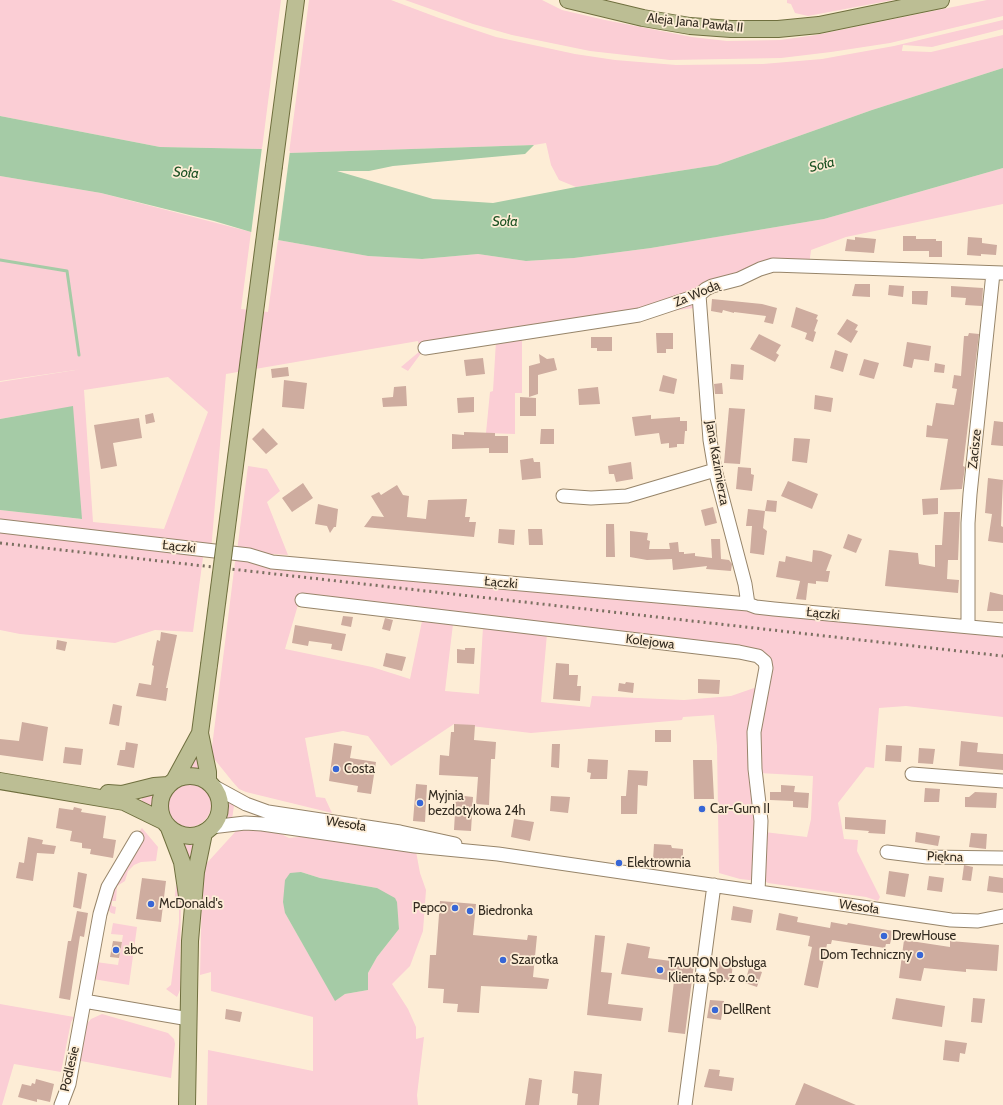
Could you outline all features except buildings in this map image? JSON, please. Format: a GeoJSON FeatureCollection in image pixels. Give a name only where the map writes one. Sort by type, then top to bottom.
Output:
{"type":"FeatureCollection","features":[{"type":"Feature","properties":{"kind":"main road"},"geometry":{"type":"LineString","coordinates":[[187,1105],[190,941],[196,872],[208,830],[220,812],[220,803],[210,784],[200,733],[296,0]]}},
{"type":"Feature","properties":{"kind":"main road","name":"Aleja Jana Pawła II"},"geometry":{"type":"LineString","coordinates":[[568,0],[643,18],[690,26],[730,29],[778,29],[812,26],[941,0]]}},
{"type":"Feature","properties":{"kind":"main road"},"geometry":{"type":"LineString","coordinates":[[190,941],[185,874],[160,812],[160,802],[162,793],[171,782],[200,733]]}},
{"type":"Feature","properties":{"kind":"main road"},"geometry":{"type":"LineString","coordinates":[[58,790],[122,794],[171,782],[182,777],[196,776],[210,784]]}},
{"type":"Feature","properties":{"kind":"main road"},"geometry":{"type":"LineString","coordinates":[[0,781],[124,802],[166,825],[177,834],[186,836],[208,830]]}},
{"type":"Feature","properties":{"kind":"street","name":"Za Wodą"},"geometry":{"type":"LineString","coordinates":[[425,348],[570,324],[626,317],[672,305],[699,295],[712,286],[739,279],[760,269],[773,265],[998,273]]}},
{"type":"Feature","properties":{"kind":"street","name":"Zacisze"},"geometry":{"type":"LineString","coordinates":[[968,626],[968,522],[970,494],[998,273]]}},
{"type":"Feature","properties":{"kind":"street","name":"Jana Kazimierza"},"geometry":{"type":"LineString","coordinates":[[699,295],[710,440],[715,470],[745,584],[748,604]]}},
{"type":"Feature","properties":{"kind":"street"},"geometry":{"type":"LineString","coordinates":[[563,496],[591,498],[627,496],[715,470]]}},
{"type":"Feature","properties":{"kind":"street","name":"Łączki"},"geometry":{"type":"LineString","coordinates":[[0,526],[249,555],[272,562],[748,604],[762,607],[1003,630]]}},
{"type":"Feature","properties":{"kind":"street","name":"Kolejowa"},"geometry":{"type":"LineString","coordinates":[[302,600],[739,652],[758,656],[765,662],[766,668],[754,732],[755,768],[761,821],[758,892]]}},
{"type":"Feature","properties":{"kind":"street"},"geometry":{"type":"LineString","coordinates":[[912,774],[1003,781]]}},
{"type":"Feature","properties":{"kind":"street","name":"Wesoła"},"geometry":{"type":"LineString","coordinates":[[210,784],[246,804],[268,812],[434,838],[482,852]]}},
{"type":"Feature","properties":{"kind":"street","name":"Wesoła"},"geometry":{"type":"LineString","coordinates":[[208,830],[245,823],[262,824],[415,846],[482,852],[951,920],[978,921],[1003,916]]}},
{"type":"Feature","properties":{"kind":"street","name":"Podlesie"},"geometry":{"type":"LineString","coordinates":[[61,1105],[69,1084],[100,915],[108,887],[137,838]]}},
{"type":"Feature","properties":{"kind":"street","name":"Piękna"},"geometry":{"type":"LineString","coordinates":[[887,852],[927,857],[1003,858]]}},
{"type":"Feature","properties":{"kind":"street"},"geometry":{"type":"LineString","coordinates":[[685,1105],[714,886]]}},
{"type":"Feature","properties":{"kind":"street"},"geometry":{"type":"LineString","coordinates":[[84,1001],[188,1019]]}},
{"type":"Feature","properties":{"kind":"shaded area"},"geometry":{"type":"Polygon","coordinates":[[[0,0],[281,0],[262,149],[160,147],[0,116],[0,0]]]}},
{"type":"Feature","properties":{"kind":"shaded area"},"geometry":{"type":"Polygon","coordinates":[[[309,0],[391,0],[496,37],[575,54],[615,60],[676,65],[763,64],[822,59],[894,46],[1003,20],[1003,29],[932,47],[903,45],[902,51],[931,52],[1003,35],[1003,68],[872,110],[717,165],[576,187],[559,180],[551,165],[546,143],[534,145],[289,153],[309,0]]]}},
{"type":"Feature","properties":{"kind":"shaded area"},"geometry":{"type":"Polygon","coordinates":[[[405,0],[542,0],[562,10],[605,20],[692,37],[727,41],[780,40],[816,35],[987,0],[1003,0],[1003,16],[890,43],[831,52],[781,58],[670,60],[590,51],[512,35],[473,24],[405,0]]]}},
{"type":"Feature","properties":{"kind":"shaded area"},"geometry":{"type":"Polygon","coordinates":[[[787,0],[893,0],[808,16],[795,13],[791,4],[787,3],[787,0]]]}},
{"type":"Feature","properties":{"kind":"shaded area"},"geometry":{"type":"Polygon","coordinates":[[[1003,168],[1003,204],[846,237],[811,250],[809,266],[773,265],[712,286],[694,308],[639,315],[522,335],[522,393],[515,393],[515,434],[486,433],[490,392],[493,391],[496,341],[425,348],[408,371],[401,367],[420,351],[418,341],[226,374],[211,551],[204,550],[193,632],[155,630],[115,643],[20,634],[0,630],[0,510],[81,519],[28,414],[0,419],[0,382],[82,369],[0,381],[0,176],[101,193],[251,232],[241,309],[268,312],[278,240],[368,256],[422,259],[478,254],[526,261],[574,258],[651,248],[824,219],[1003,168]],[[168,377],[84,390],[93,522],[164,529],[208,412],[168,377]]]}},
{"type":"Feature","properties":{"kind":"shaded area"},"geometry":{"type":"Polygon","coordinates":[[[248,466],[267,469],[280,491],[267,502],[288,555],[273,554],[273,557],[237,551],[248,466]]]}},
{"type":"Feature","properties":{"kind":"shaded area"},"geometry":{"type":"Polygon","coordinates":[[[236,554],[1003,630],[1003,717],[906,706],[879,708],[874,768],[866,767],[838,803],[844,839],[858,840],[857,851],[880,897],[878,901],[866,897],[768,883],[765,881],[764,832],[807,837],[811,819],[813,776],[759,773],[758,881],[740,879],[719,873],[717,746],[714,715],[683,717],[682,720],[531,733],[454,724],[391,766],[368,736],[343,731],[305,738],[316,797],[325,798],[332,813],[239,789],[211,755],[236,554]],[[298,605],[285,649],[372,667],[410,679],[422,621],[298,605]],[[453,624],[445,691],[479,694],[483,627],[453,624]],[[547,634],[541,702],[590,707],[592,696],[684,700],[731,696],[757,687],[759,667],[755,661],[749,658],[547,634]]]}},
{"type":"Feature","properties":{"kind":"shaded area"},"geometry":{"type":"Polygon","coordinates":[[[194,756],[201,758],[202,773],[188,770],[194,756]]]}},
{"type":"Feature","properties":{"kind":"shaded area"},"geometry":{"type":"Polygon","coordinates":[[[189,783],[201,787],[207,793],[211,805],[207,817],[201,823],[189,827],[177,823],[171,817],[167,805],[171,793],[177,787],[189,783]]]}},
{"type":"Feature","properties":{"kind":"shaded area"},"geometry":{"type":"Polygon","coordinates":[[[158,791],[155,809],[141,803],[143,794],[158,791]]]}},
{"type":"Feature","properties":{"kind":"shaded area"},"geometry":{"type":"Polygon","coordinates":[[[223,797],[234,806],[232,819],[219,821],[223,811],[223,797]]]}},
{"type":"Feature","properties":{"kind":"shaded area"},"geometry":{"type":"Polygon","coordinates":[[[236,824],[262,824],[289,838],[328,834],[415,846],[420,873],[426,890],[423,931],[410,966],[392,984],[408,1009],[416,1027],[416,1039],[424,1037],[417,1095],[418,1105],[207,1105],[208,1050],[313,1071],[313,1017],[211,991],[211,972],[200,975],[202,886],[206,864],[236,831],[236,824]],[[301,872],[285,880],[285,913],[335,1000],[345,994],[368,990],[368,973],[377,957],[399,929],[398,918],[377,888],[320,878],[301,872]]]}},
{"type":"Feature","properties":{"kind":"shaded area"},"geometry":{"type":"Polygon","coordinates":[[[142,828],[158,847],[156,861],[141,862],[134,865],[128,871],[125,881],[117,886],[116,901],[112,901],[112,906],[116,907],[115,914],[111,913],[107,908],[108,903],[138,833],[142,828]]]}},
{"type":"Feature","properties":{"kind":"shaded area"},"geometry":{"type":"Polygon","coordinates":[[[183,845],[197,845],[193,857],[185,858],[183,845]]]}},
{"type":"Feature","properties":{"kind":"shaded area"},"geometry":{"type":"Polygon","coordinates":[[[181,884],[180,990],[177,997],[166,989],[171,985],[179,922],[179,906],[174,905],[176,885],[181,884]]]}},
{"type":"Feature","properties":{"kind":"shaded area"},"geometry":{"type":"Polygon","coordinates":[[[113,923],[137,927],[129,985],[93,979],[96,962],[118,965],[123,935],[111,934],[113,923]]]}},
{"type":"Feature","properties":{"kind":"shaded area"},"geometry":{"type":"Polygon","coordinates":[[[0,1004],[74,1017],[71,1022],[61,1072],[14,1064],[2,1105],[0,1105],[0,1004]]]}},
{"type":"Feature","properties":{"kind":"shaded area"},"geometry":{"type":"Polygon","coordinates":[[[102,1014],[168,1033],[174,1039],[175,1044],[171,1078],[76,1060],[83,1028],[91,1019],[102,1014]]]}},
{"type":"Feature","properties":{"kind":"water","name":"Soła"},"geometry":{"type":"Polygon","coordinates":[[[1003,68],[1003,168],[824,219],[651,248],[574,258],[526,261],[478,254],[422,259],[368,256],[278,240],[214,221],[101,193],[0,176],[0,116],[160,147],[262,149],[289,153],[534,145],[525,154],[393,166],[369,171],[337,171],[433,199],[493,203],[576,187],[717,165],[872,110],[1003,68]]]}},
{"type":"Feature","properties":{"kind":"water"},"geometry":{"type":"Polygon","coordinates":[[[73,406],[82,519],[0,510],[0,419],[73,406]]]}},
{"type":"Feature","properties":{"kind":"water"},"geometry":{"type":"Polygon","coordinates":[[[301,872],[320,878],[377,888],[395,898],[397,902],[399,929],[377,957],[368,973],[368,990],[345,994],[335,1001],[285,913],[283,902],[285,880],[290,873],[301,872]]]}},
{"type":"Feature","properties":{"kind":"pier"},"geometry":{"type":"Polygon","coordinates":[[[262,147],[290,151],[278,242],[251,234],[262,147]]]}},
{"type":"Feature","properties":{"kind":"waterway"},"geometry":{"type":"LineString","coordinates":[[0,260],[67,271],[79,355]]}},
{"type":"Feature","properties":{"kind":"railway"},"geometry":{"type":"LineString","coordinates":[[0,543],[1003,656]]}},
{"type":"Feature","properties":{"kind":"place","name":"Costa"},"geometry":{"type":"Point","coordinates":[336,769]}},
{"type":"Feature","properties":{"kind":"place","name":"Myjnia bezdotykowa 24h"},"geometry":{"type":"Point","coordinates":[420,803]}},
{"type":"Feature","properties":{"kind":"place","name":"Car-Gum II"},"geometry":{"type":"Point","coordinates":[702,809]}},
{"type":"Feature","properties":{"kind":"place","name":"Elektrownia"},"geometry":{"type":"Point","coordinates":[619,863]}},
{"type":"Feature","properties":{"kind":"place","name":"McDonald's"},"geometry":{"type":"Point","coordinates":[151,904]}},
{"type":"Feature","properties":{"kind":"place","name":"Pepco"},"geometry":{"type":"Point","coordinates":[455,908]}},
{"type":"Feature","properties":{"kind":"place","name":"Biedronka"},"geometry":{"type":"Point","coordinates":[470,911]}},
{"type":"Feature","properties":{"kind":"place","name":"DrewHouse"},"geometry":{"type":"Point","coordinates":[884,936]}},
{"type":"Feature","properties":{"kind":"place","name":"abc"},"geometry":{"type":"Point","coordinates":[116,950]}},
{"type":"Feature","properties":{"kind":"place","name":"Dom Techniczny"},"geometry":{"type":"Point","coordinates":[920,955]}},
{"type":"Feature","properties":{"kind":"place","name":"Szarotka"},"geometry":{"type":"Point","coordinates":[503,960]}},
{"type":"Feature","properties":{"kind":"place","name":"TAURON Obsługa Klienta Sp. z o.o."},"geometry":{"type":"Point","coordinates":[660,970]}},
{"type":"Feature","properties":{"kind":"place","name":"DellRent"},"geometry":{"type":"Point","coordinates":[715,1010]}}]}
